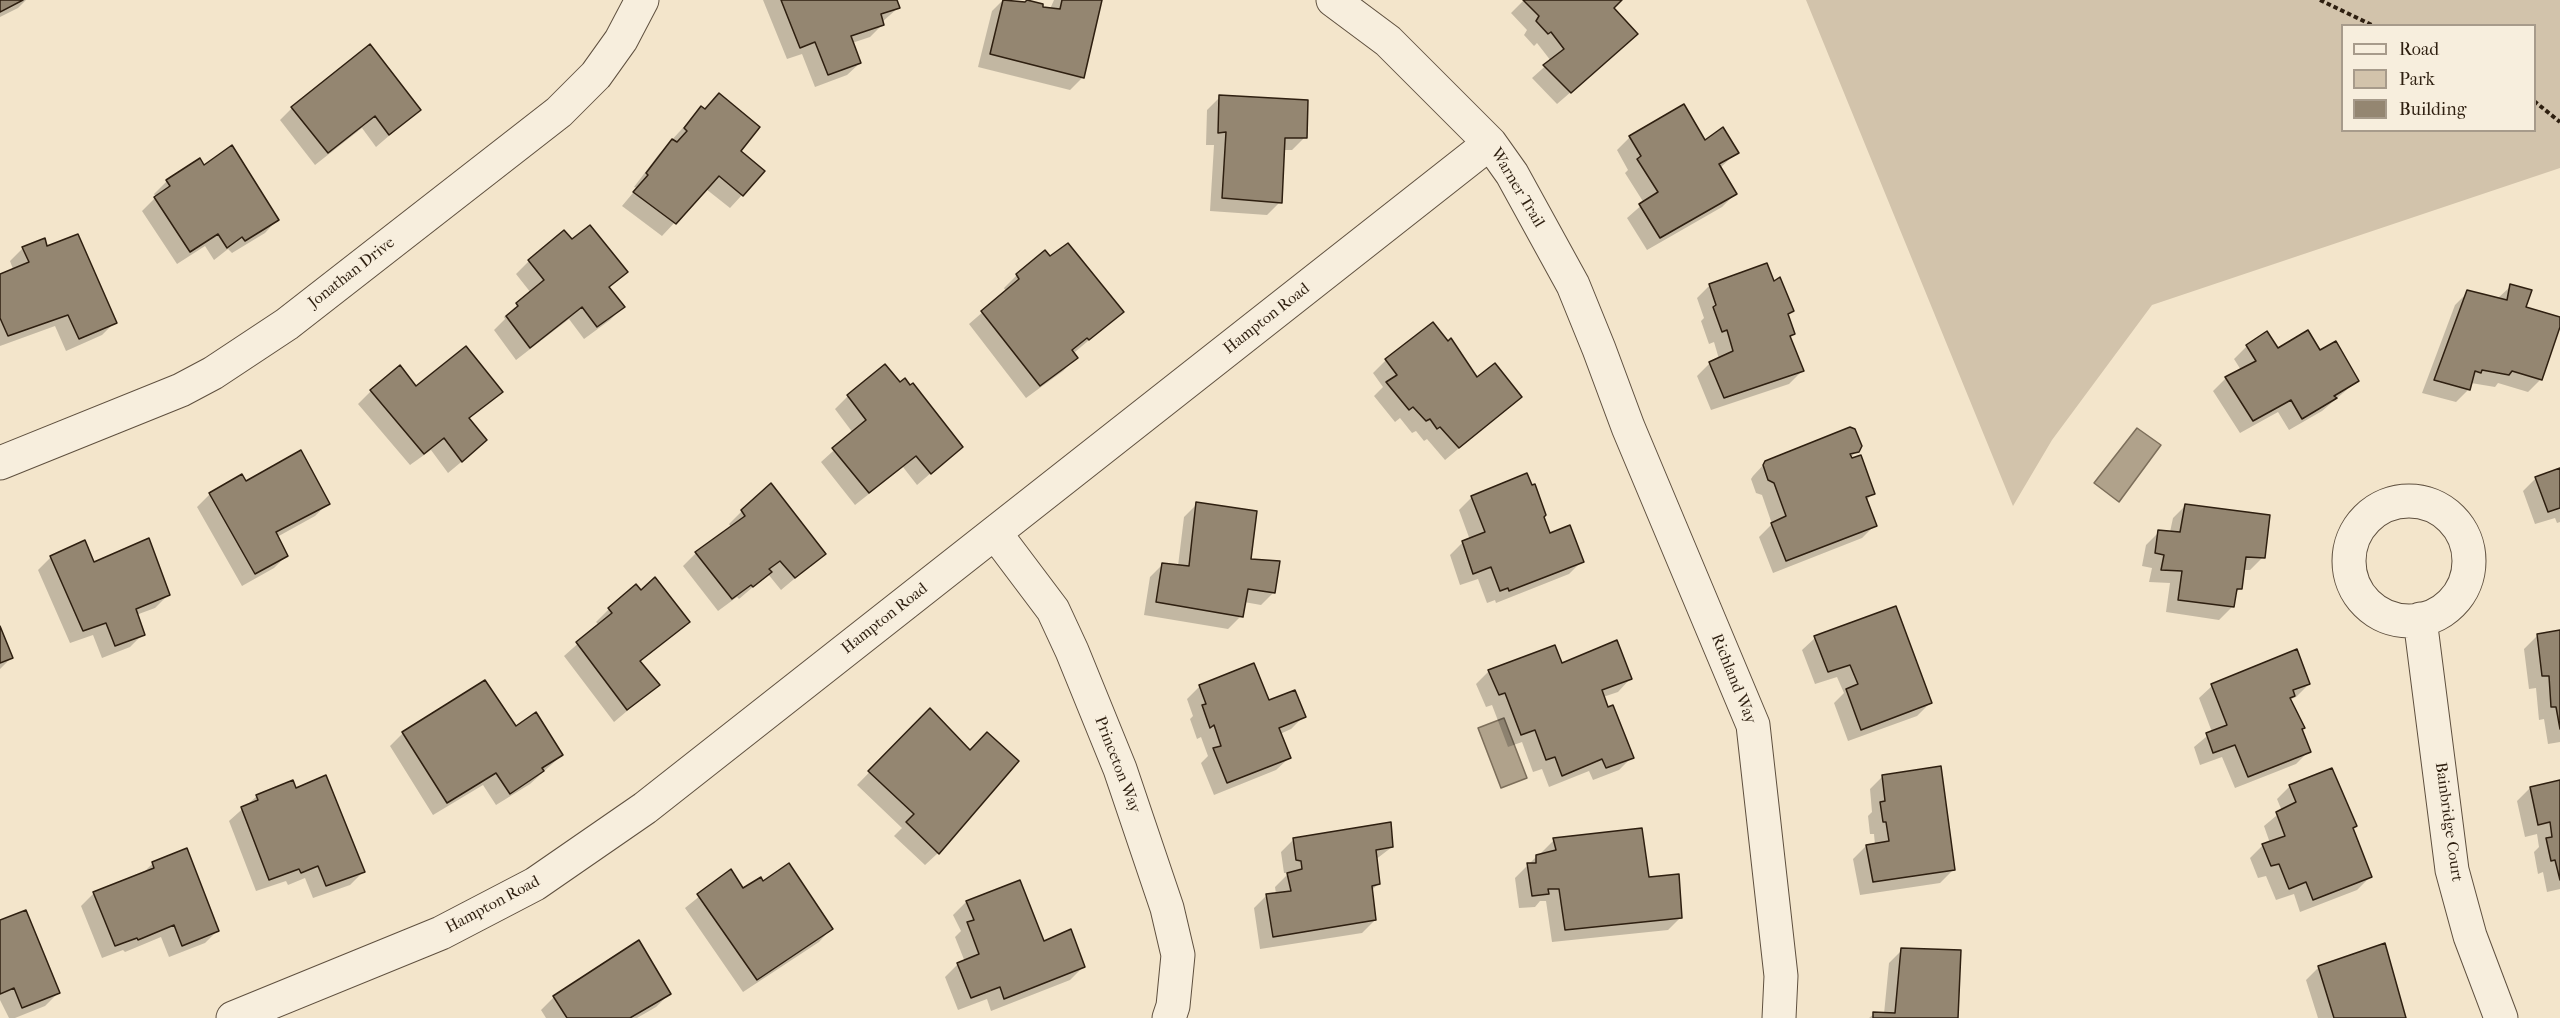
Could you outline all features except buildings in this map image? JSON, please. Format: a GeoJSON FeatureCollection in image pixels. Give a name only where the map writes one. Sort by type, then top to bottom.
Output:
{"type":"FeatureCollection","features":[{"type":"Feature","properties":{"kind":"street","name":"Jonathan Drive"},"geometry":{"type":"LineString","coordinates":[[0,463],[181,390],[213,373],[287,324],[559,112],[596,75],[621,39],[642,0]]}},
{"type":"Feature","properties":{"kind":"street","name":"Warner Trail"},"geometry":{"type":"LineString","coordinates":[[1333,0],[1388,41],[1490,143],[1512,174],[1573,285],[1628,428]]}},
{"type":"Feature","properties":{"kind":"street","name":"Hampton Road"},"geometry":{"type":"LineString","coordinates":[[233,1018],[441,933],[535,884],[645,808],[1490,143]]}},
{"type":"Feature","properties":{"kind":"street","name":"Richland Way"},"geometry":{"type":"LineString","coordinates":[[1628,428],[1753,725],[1781,976],[1779,1018]]}},
{"type":"Feature","properties":{"kind":"street","name":"Princeton Way"},"geometry":{"type":"LineString","coordinates":[[995,533],[1053,610],[1120,769],[1167,908],[1178,955],[1173,1006],[1169,1018]]}},
{"type":"Feature","properties":{"kind":"street","name":"Bainbridge Court"},"geometry":{"type":"LineString","coordinates":[[2420,619],[2452,870],[2470,936],[2501,1018]]}},
{"type":"Feature","properties":{"kind":"path"},"geometry":{"type":"LineString","coordinates":[[2320,0],[2370,24]]}},
{"type":"Feature","properties":{"kind":"path"},"geometry":{"type":"LineString","coordinates":[[2536,102],[2560,122]]}},
{"type":"Feature","properties":{"kind":"green space"},"geometry":{"type":"Polygon","coordinates":[[[1806,0],[2560,0],[2560,168],[2152,305],[2052,440],[2013,506],[1806,0]]]}},
{"type":"Feature","properties":{"kind":"shaded area"},"geometry":{"type":"Polygon","coordinates":[[[2137,428],[2161,445],[2119,502],[2094,483],[2137,428]]]}},
{"type":"Feature","properties":{"kind":"shaded area"},"geometry":{"type":"Polygon","coordinates":[[[1504,718],[1527,778],[1501,788],[1478,728],[1504,718]]]}}]}
